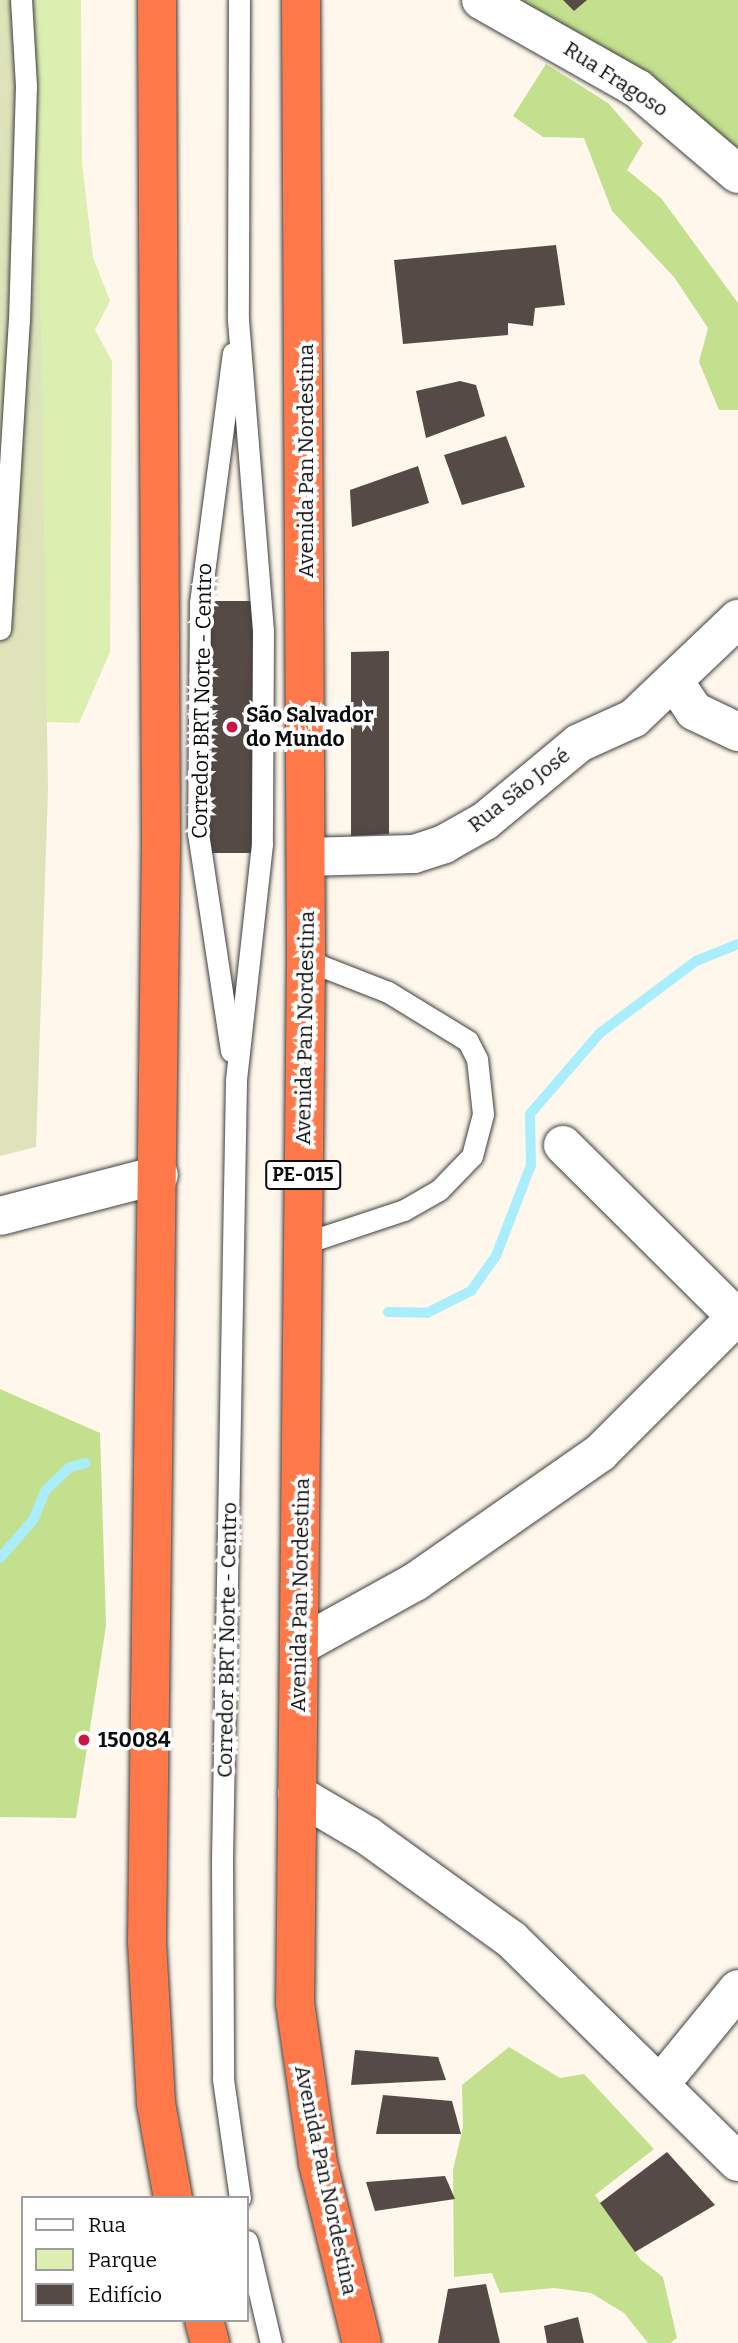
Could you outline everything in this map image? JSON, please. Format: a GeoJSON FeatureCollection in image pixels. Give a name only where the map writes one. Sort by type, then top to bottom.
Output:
{"type":"FeatureCollection","features":[{"type":"Feature","properties":{"kind":"highway"},"geometry":{"type":"LineString","coordinates":[[157,0],[159,1175],[147,1942],[156,2103],[173,2196]]}},
{"type":"Feature","properties":{"kind":"highway","name":"Avenida Pan Nordestina"},"geometry":{"type":"LineString","coordinates":[[302,0],[306,960],[302,1244],[302,1645],[297,1794],[300,2070],[362,2343]]}},
{"type":"Feature","properties":{"kind":"highway"},"geometry":{"type":"LineString","coordinates":[[205,2322],[210,2343]]}},
{"type":"Feature","properties":{"kind":"street","name":"Rua Fragoso"},"geometry":{"type":"LineString","coordinates":[[481,0],[638,89],[738,174]]}},
{"type":"Feature","properties":{"kind":"street","name":"Rua São José"},"geometry":{"type":"LineString","coordinates":[[306,857],[414,854],[444,845],[485,821],[579,743],[634,718],[738,619]]}},
{"type":"Feature","properties":{"kind":"street"},"geometry":{"type":"LineString","coordinates":[[674,681],[694,710],[738,732]]}},
{"type":"Feature","properties":{"kind":"street"},"geometry":{"type":"LineString","coordinates":[[302,1645],[415,1582],[570,1475],[737,1316],[563,1145]]}},
{"type":"Feature","properties":{"kind":"street"},"geometry":{"type":"LineString","coordinates":[[0,1216],[159,1175]]}},
{"type":"Feature","properties":{"kind":"street"},"geometry":{"type":"LineString","coordinates":[[297,1794],[368,1836],[510,1939],[662,2082],[738,2162]]}},
{"type":"Feature","properties":{"kind":"street"},"geometry":{"type":"LineString","coordinates":[[662,2082],[738,1989]]}},
{"type":"Feature","properties":{"kind":"lane"},"geometry":{"type":"LineString","coordinates":[[0,629],[6,606],[1,524],[19,321],[26,86],[21,0]]}},
{"type":"Feature","properties":{"kind":"lane","name":"Corredor BRT Norte - Centro"},"geometry":{"type":"LineString","coordinates":[[239,0],[238,320],[263,657],[262,844],[236,1081],[221,1941],[223,2079],[240,2196]]}},
{"type":"Feature","properties":{"kind":"lane","name":"Corredor BRT Norte - Centro"},"geometry":{"type":"LineString","coordinates":[[236,1081],[198,834],[206,522],[238,320]]}},
{"type":"Feature","properties":{"kind":"lane"},"geometry":{"type":"LineString","coordinates":[[302,1244],[404,1210],[439,1190],[472,1156],[483,1114],[477,1059],[468,1041],[388,992],[306,960]]}},
{"type":"Feature","properties":{"kind":"lane"},"geometry":{"type":"LineString","coordinates":[[248,2245],[271,2343]]}},
{"type":"Feature","properties":{"kind":"green space"},"geometry":{"type":"Polygon","coordinates":[[[0,0],[36,0],[48,790],[36,1147],[0,1156],[0,0]]]}},
{"type":"Feature","properties":{"kind":"green space"},"geometry":{"type":"Polygon","coordinates":[[[36,0],[81,0],[82,163],[93,257],[110,301],[95,330],[112,361],[110,652],[79,723],[46,722],[36,0]]]}},
{"type":"Feature","properties":{"kind":"green space"},"geometry":{"type":"Polygon","coordinates":[[[505,0],[738,0],[738,168],[505,0]]]}},
{"type":"Feature","properties":{"kind":"green space"},"geometry":{"type":"Polygon","coordinates":[[[546,64],[608,103],[643,143],[627,170],[661,198],[738,303],[738,410],[719,410],[699,362],[708,328],[674,277],[612,211],[584,138],[543,137],[513,116],[546,64]]]}},
{"type":"Feature","properties":{"kind":"green space"},"geometry":{"type":"Polygon","coordinates":[[[0,1389],[100,1433],[106,1626],[76,1818],[0,1817],[0,1389]]]}},
{"type":"Feature","properties":{"kind":"green space"},"geometry":{"type":"Polygon","coordinates":[[[509,2047],[560,2078],[584,2074],[654,2149],[595,2195],[641,2260],[663,2277],[677,2338],[670,2343],[648,2343],[624,2313],[591,2293],[554,2288],[500,2293],[492,2273],[454,2277],[453,2170],[463,2127],[462,2085],[509,2047]]]}},
{"type":"Feature","properties":{"kind":"building"},"geometry":{"type":"Polygon","coordinates":[[[563,0],[587,0],[574,11],[563,0]]]}},
{"type":"Feature","properties":{"kind":"building"},"geometry":{"type":"Polygon","coordinates":[[[556,245],[565,305],[535,308],[533,326],[508,323],[508,335],[403,344],[394,260],[556,245]]]}},
{"type":"Feature","properties":{"kind":"building"},"geometry":{"type":"Polygon","coordinates":[[[460,381],[476,385],[485,416],[426,438],[416,391],[460,381]]]}},
{"type":"Feature","properties":{"kind":"building"},"geometry":{"type":"Polygon","coordinates":[[[506,436],[525,487],[462,505],[444,455],[506,436]]]}},
{"type":"Feature","properties":{"kind":"building"},"geometry":{"type":"Polygon","coordinates":[[[418,466],[429,503],[352,527],[350,490],[418,466]]]}},
{"type":"Feature","properties":{"kind":"building","name":"São Salvador do Mundo"},"geometry":{"type":"Polygon","coordinates":[[[210,601],[256,601],[254,853],[208,853],[210,601]]]}},
{"type":"Feature","properties":{"kind":"building"},"geometry":{"type":"Polygon","coordinates":[[[389,651],[389,834],[351,836],[351,652],[389,651]]]}},
{"type":"Feature","properties":{"kind":"building"},"geometry":{"type":"Polygon","coordinates":[[[355,2050],[438,2057],[446,2080],[351,2085],[355,2050]]]}},
{"type":"Feature","properties":{"kind":"building"},"geometry":{"type":"Polygon","coordinates":[[[383,2095],[452,2101],[461,2134],[376,2134],[383,2095]]]}},
{"type":"Feature","properties":{"kind":"building"},"geometry":{"type":"Polygon","coordinates":[[[667,2152],[715,2205],[635,2252],[600,2203],[667,2152]]]}},
{"type":"Feature","properties":{"kind":"building"},"geometry":{"type":"Polygon","coordinates":[[[445,2176],[455,2199],[375,2211],[366,2182],[445,2176]]]}},
{"type":"Feature","properties":{"kind":"building"},"geometry":{"type":"Polygon","coordinates":[[[486,2284],[500,2343],[438,2343],[448,2289],[486,2284]]]}},
{"type":"Feature","properties":{"kind":"building"},"geometry":{"type":"Polygon","coordinates":[[[578,2317],[584,2343],[547,2343],[544,2326],[578,2317]]]}},
{"type":"Feature","properties":{"kind":"waterway"},"geometry":{"type":"LineString","coordinates":[[388,1312],[427,1313],[471,1291],[496,1256],[531,1165],[530,1114],[600,1033],[696,961],[738,944]]}},
{"type":"Feature","properties":{"kind":"waterway"},"geometry":{"type":"LineString","coordinates":[[0,1558],[33,1520],[46,1490],[70,1467],[86,1463]]}},
{"type":"Feature","properties":{"kind":"place","name":"São Salvador do Mundo"},"geometry":{"type":"Point","coordinates":[232,727]}},
{"type":"Feature","properties":{"kind":"place","name":"150084"},"geometry":{"type":"Point","coordinates":[84,1740]}}]}
